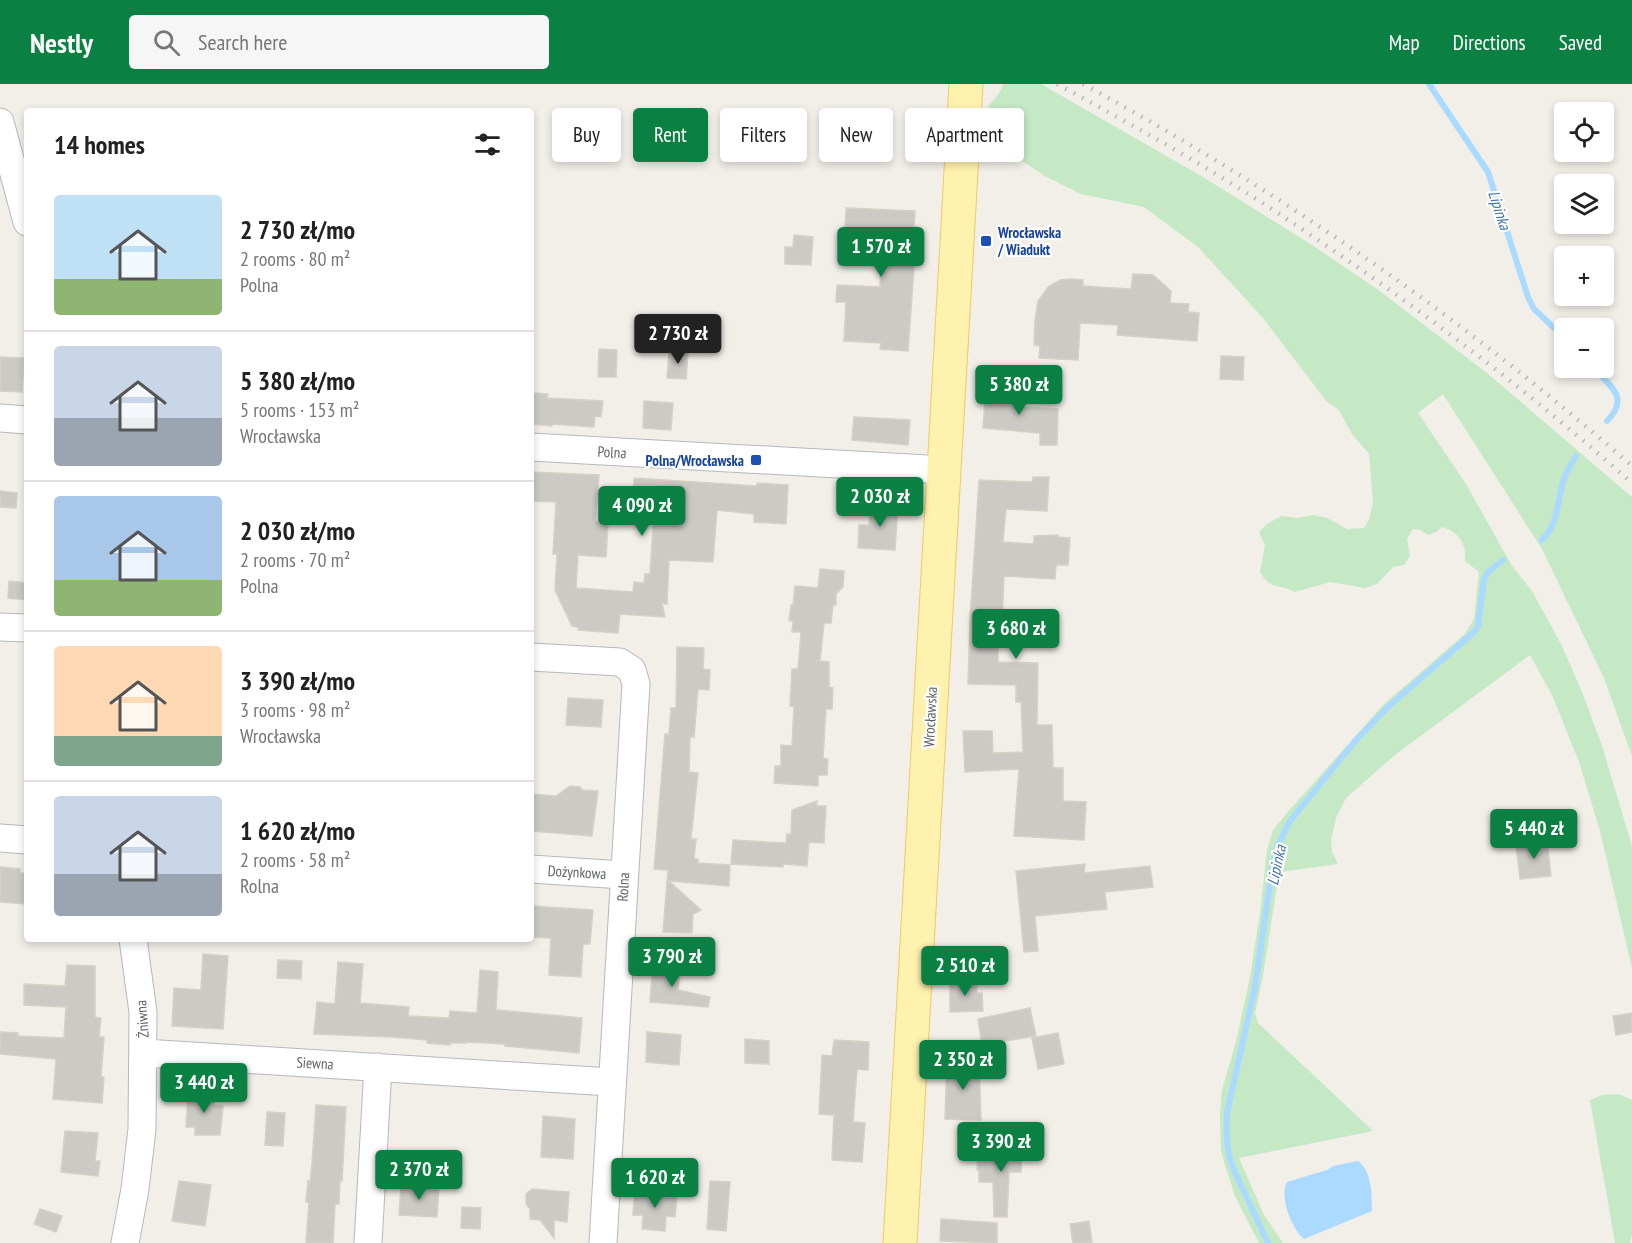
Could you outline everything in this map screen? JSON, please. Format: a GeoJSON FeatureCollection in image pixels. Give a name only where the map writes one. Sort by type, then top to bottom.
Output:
{"type":"FeatureCollection","features":[{"type":"Feature","properties":{"kind":"main road","name":"Wrocławska"},"geometry":{"type":"LineString","coordinates":[[900,1243],[966,84]]}},
{"type":"Feature","properties":{"kind":"street"},"geometry":{"type":"LineString","coordinates":[[0,122],[4,151],[24,213]]}},
{"type":"Feature","properties":{"kind":"street"},"geometry":{"type":"LineString","coordinates":[[0,418],[24,420]]}},
{"type":"Feature","properties":{"kind":"street","name":"Polna"},"geometry":{"type":"LineString","coordinates":[[534,447],[945,471]]}},
{"type":"Feature","properties":{"kind":"street"},"geometry":{"type":"LineString","coordinates":[[0,627],[24,628]]}},
{"type":"Feature","properties":{"kind":"street","name":"Rolna"},"geometry":{"type":"LineString","coordinates":[[534,657],[620,662],[632,670],[636,684],[603,1243]]}},
{"type":"Feature","properties":{"kind":"street"},"geometry":{"type":"LineString","coordinates":[[0,838],[24,840]]}},
{"type":"Feature","properties":{"kind":"street","name":"Dożynkowa"},"geometry":{"type":"LineString","coordinates":[[534,869],[623,875]]}},
{"type":"Feature","properties":{"kind":"street","name":"Żniwna"},"geometry":{"type":"LineString","coordinates":[[125,1243],[135,1189],[142,1129],[143,1012],[133,942]]}},
{"type":"Feature","properties":{"kind":"street","name":"Siewna"},"geometry":{"type":"LineString","coordinates":[[144,1053],[611,1082]]}},
{"type":"Feature","properties":{"kind":"street"},"geometry":{"type":"LineString","coordinates":[[368,1243],[378,1067]]}},
{"type":"Feature","properties":{"kind":"green space"},"geometry":{"type":"Polygon","coordinates":[[[1003,84],[1041,84],[1203,177],[1312,245],[1377,289],[1487,373],[1632,497],[1632,756],[1604,678],[1542,549],[1443,394],[1418,413],[1466,484],[1512,566],[1532,591],[1562,646],[1582,692],[1603,749],[1632,846],[1632,968],[1600,831],[1579,762],[1553,697],[1530,655],[1396,754],[1346,798],[1336,818],[1331,840],[1332,852],[1338,864],[1279,872],[1255,1013],[1258,1023],[1373,1131],[1239,1158],[1264,1215],[1283,1243],[1259,1243],[1235,1196],[1221,1151],[1222,1090],[1236,1042],[1250,977],[1267,850],[1273,830],[1384,704],[1465,634],[1474,619],[1479,572],[1465,561],[1463,544],[1457,535],[1442,527],[1428,535],[1413,529],[1407,539],[1410,556],[1404,565],[1393,567],[1377,584],[1365,588],[1330,582],[1295,592],[1272,584],[1264,578],[1260,572],[1265,545],[1259,532],[1281,516],[1297,518],[1314,515],[1327,518],[1347,529],[1364,528],[1369,520],[1373,502],[1369,454],[1352,434],[1338,409],[1327,402],[1263,318],[1198,247],[1144,207],[1081,194],[1045,176],[1024,162],[1024,108],[988,108],[1003,84]]]}},
{"type":"Feature","properties":{"kind":"green space"},"geometry":{"type":"Polygon","coordinates":[[[1619,1094],[1632,1100],[1632,1234],[1630,1243],[1615,1243],[1590,1100],[1602,1095],[1619,1094]]]}},
{"type":"Feature","properties":{"kind":"water"},"geometry":{"type":"Polygon","coordinates":[[[1358,1161],[1363,1165],[1369,1177],[1372,1211],[1304,1239],[1295,1228],[1288,1212],[1285,1196],[1287,1182],[1327,1170],[1333,1166],[1358,1161]]]}},
{"type":"Feature","properties":{"kind":"building"},"geometry":{"type":"Polygon","coordinates":[[[846,208],[915,211],[914,227],[917,227],[908,351],[880,349],[881,343],[844,341],[846,302],[836,302],[837,285],[880,287],[881,253],[844,250],[846,208]]]}},
{"type":"Feature","properties":{"kind":"building"},"geometry":{"type":"Polygon","coordinates":[[[794,235],[813,237],[811,265],[785,264],[785,247],[793,247],[794,235]]]}},
{"type":"Feature","properties":{"kind":"building"},"geometry":{"type":"Polygon","coordinates":[[[1133,274],[1153,275],[1171,291],[1170,303],[1189,304],[1188,312],[1199,313],[1197,341],[1117,335],[1118,325],[1080,323],[1078,360],[1039,358],[1040,346],[1034,345],[1035,321],[1038,301],[1048,287],[1060,280],[1071,279],[1083,280],[1083,286],[1131,289],[1133,274]]]}},
{"type":"Feature","properties":{"kind":"building"},"geometry":{"type":"Polygon","coordinates":[[[599,349],[617,350],[616,377],[598,377],[599,349]]]}},
{"type":"Feature","properties":{"kind":"building"},"geometry":{"type":"Polygon","coordinates":[[[669,352],[688,353],[686,379],[667,378],[669,352]]]}},
{"type":"Feature","properties":{"kind":"building"},"geometry":{"type":"Polygon","coordinates":[[[1221,356],[1244,357],[1243,380],[1220,379],[1221,356]]]}},
{"type":"Feature","properties":{"kind":"building"},"geometry":{"type":"Polygon","coordinates":[[[0,357],[24,358],[22,392],[0,391],[0,357]]]}},
{"type":"Feature","properties":{"kind":"building"},"geometry":{"type":"Polygon","coordinates":[[[986,387],[1013,388],[1013,399],[1022,400],[1022,407],[1058,409],[1057,445],[1040,445],[1040,433],[983,428],[986,387]]]}},
{"type":"Feature","properties":{"kind":"building"},"geometry":{"type":"Polygon","coordinates":[[[534,393],[548,394],[547,398],[603,401],[601,417],[595,416],[594,427],[552,424],[552,426],[534,424],[534,393]]]}},
{"type":"Feature","properties":{"kind":"building"},"geometry":{"type":"Polygon","coordinates":[[[644,401],[673,403],[671,430],[643,428],[644,401]]]}},
{"type":"Feature","properties":{"kind":"building"},"geometry":{"type":"Polygon","coordinates":[[[854,417],[910,420],[908,445],[852,440],[854,417]]]}},
{"type":"Feature","properties":{"kind":"building"},"geometry":{"type":"Polygon","coordinates":[[[534,472],[599,475],[595,521],[608,522],[606,557],[578,555],[576,588],[633,592],[634,582],[644,583],[645,574],[650,574],[654,510],[633,508],[634,478],[757,486],[757,483],[788,485],[786,524],[754,522],[754,514],[717,510],[713,562],[669,560],[667,604],[662,603],[665,617],[620,614],[618,633],[578,630],[578,627],[572,626],[555,590],[557,554],[553,554],[556,502],[534,501],[534,472]]]}},
{"type":"Feature","properties":{"kind":"building"},"geometry":{"type":"Polygon","coordinates":[[[1033,477],[1049,477],[1047,511],[1006,509],[1003,542],[1034,544],[1034,536],[1058,535],[1058,537],[1070,538],[1068,565],[1056,565],[1055,579],[1004,576],[1002,622],[998,621],[998,662],[1038,663],[1037,725],[1052,725],[1053,768],[1063,768],[1063,801],[1086,802],[1084,840],[1014,836],[1019,769],[965,772],[963,731],[992,731],[993,753],[1023,752],[1021,702],[1016,702],[1016,685],[968,684],[970,621],[979,480],[1032,482],[1033,477]]]}},
{"type":"Feature","properties":{"kind":"building"},"geometry":{"type":"Polygon","coordinates":[[[0,491],[17,493],[16,508],[0,507],[0,491]]]}},
{"type":"Feature","properties":{"kind":"building"},"geometry":{"type":"Polygon","coordinates":[[[870,502],[898,504],[895,550],[858,548],[859,525],[869,525],[870,502]]]}},
{"type":"Feature","properties":{"kind":"building"},"geometry":{"type":"Polygon","coordinates":[[[820,569],[844,571],[843,587],[836,594],[836,605],[833,605],[831,623],[824,623],[820,661],[829,662],[829,687],[833,688],[832,709],[826,709],[823,758],[828,759],[827,775],[818,775],[818,786],[774,783],[775,766],[781,766],[781,745],[792,746],[794,707],[790,706],[792,669],[798,669],[801,632],[792,632],[793,621],[789,621],[795,586],[818,588],[820,569]]]}},
{"type":"Feature","properties":{"kind":"building"},"geometry":{"type":"Polygon","coordinates":[[[9,581],[24,583],[24,600],[8,598],[9,581]]]}},
{"type":"Feature","properties":{"kind":"building"},"geometry":{"type":"Polygon","coordinates":[[[677,647],[704,648],[703,669],[710,670],[709,690],[698,689],[694,737],[690,737],[689,772],[698,773],[691,839],[696,839],[694,859],[698,859],[698,863],[730,865],[729,886],[669,881],[701,910],[693,914],[692,933],[663,932],[668,870],[654,869],[665,734],[669,734],[671,708],[676,708],[677,647]]]}},
{"type":"Feature","properties":{"kind":"building"},"geometry":{"type":"Polygon","coordinates":[[[568,698],[603,700],[601,727],[566,725],[568,698]]]}},
{"type":"Feature","properties":{"kind":"building"},"geometry":{"type":"Polygon","coordinates":[[[570,786],[580,787],[582,790],[598,791],[592,836],[534,831],[534,794],[556,796],[570,786]]]}},
{"type":"Feature","properties":{"kind":"building"},"geometry":{"type":"Polygon","coordinates":[[[817,801],[816,806],[826,806],[824,843],[809,842],[807,866],[731,864],[733,840],[786,843],[787,834],[791,834],[792,810],[817,801]]]}},
{"type":"Feature","properties":{"kind":"building"},"geometry":{"type":"Polygon","coordinates":[[[1547,841],[1551,876],[1520,879],[1516,845],[1547,841]]]}},
{"type":"Feature","properties":{"kind":"building"},"geometry":{"type":"Polygon","coordinates":[[[1085,864],[1084,873],[1150,866],[1153,887],[1105,892],[1107,909],[1035,916],[1038,951],[1024,952],[1016,871],[1085,864]]]}},
{"type":"Feature","properties":{"kind":"building"},"geometry":{"type":"Polygon","coordinates":[[[0,867],[20,869],[20,873],[24,873],[24,904],[0,902],[0,867]]]}},
{"type":"Feature","properties":{"kind":"building"},"geometry":{"type":"Polygon","coordinates":[[[534,906],[593,910],[590,944],[583,944],[581,977],[549,975],[551,938],[534,937],[534,906]]]}},
{"type":"Feature","properties":{"kind":"building"},"geometry":{"type":"Polygon","coordinates":[[[203,954],[228,956],[223,1029],[172,1026],[174,988],[201,990],[203,954]]]}},
{"type":"Feature","properties":{"kind":"building"},"geometry":{"type":"Polygon","coordinates":[[[278,960],[302,961],[301,979],[277,978],[278,960]]]}},
{"type":"Feature","properties":{"kind":"building"},"geometry":{"type":"Polygon","coordinates":[[[338,962],[363,964],[360,1003],[409,1007],[408,1016],[449,1018],[450,1011],[477,1013],[480,970],[498,972],[496,1010],[582,1018],[579,1053],[505,1046],[505,1044],[466,1042],[450,1045],[427,1043],[427,1040],[392,1037],[314,1034],[317,1002],[335,1004],[338,962]]]}},
{"type":"Feature","properties":{"kind":"building"},"geometry":{"type":"Polygon","coordinates":[[[653,963],[680,965],[678,990],[710,997],[708,1007],[650,1002],[653,963]]]}},
{"type":"Feature","properties":{"kind":"building"},"geometry":{"type":"Polygon","coordinates":[[[67,965],[95,966],[95,1017],[101,1018],[99,1037],[104,1037],[102,1103],[53,1099],[56,1059],[0,1054],[0,1032],[18,1033],[18,1036],[64,1038],[66,1007],[24,1005],[24,984],[65,986],[67,965]]]}},
{"type":"Feature","properties":{"kind":"building"},"geometry":{"type":"Polygon","coordinates":[[[977,981],[977,993],[982,993],[983,1011],[950,1012],[950,982],[977,981]]]}},
{"type":"Feature","properties":{"kind":"building"},"geometry":{"type":"Polygon","coordinates":[[[1030,1008],[1036,1036],[982,1045],[978,1019],[1030,1008]]]}},
{"type":"Feature","properties":{"kind":"building"},"geometry":{"type":"Polygon","coordinates":[[[1632,1013],[1632,1032],[1616,1035],[1613,1016],[1632,1013]]]}},
{"type":"Feature","properties":{"kind":"building"},"geometry":{"type":"Polygon","coordinates":[[[647,1032],[681,1035],[679,1065],[646,1062],[647,1032]]]}},
{"type":"Feature","properties":{"kind":"building"},"geometry":{"type":"Polygon","coordinates":[[[1058,1033],[1064,1064],[1038,1069],[1032,1038],[1058,1033]]]}},
{"type":"Feature","properties":{"kind":"building"},"geometry":{"type":"Polygon","coordinates":[[[745,1039],[769,1041],[769,1064],[745,1063],[745,1039]]]}},
{"type":"Feature","properties":{"kind":"building"},"geometry":{"type":"Polygon","coordinates":[[[834,1040],[869,1042],[868,1070],[857,1069],[853,1122],[865,1123],[862,1162],[832,1160],[834,1115],[819,1114],[822,1055],[832,1056],[834,1040]]]}},
{"type":"Feature","properties":{"kind":"building"},"geometry":{"type":"Polygon","coordinates":[[[947,1062],[979,1062],[981,1120],[945,1119],[947,1062]]]}},
{"type":"Feature","properties":{"kind":"building"},"geometry":{"type":"Polygon","coordinates":[[[194,1093],[216,1093],[214,1105],[223,1106],[220,1135],[195,1135],[195,1127],[186,1127],[188,1096],[194,1096],[194,1093]]]}},
{"type":"Feature","properties":{"kind":"building"},"geometry":{"type":"Polygon","coordinates":[[[316,1105],[346,1107],[342,1181],[340,1181],[339,1204],[335,1204],[333,1243],[306,1243],[309,1202],[306,1202],[312,1164],[316,1105]]]}},
{"type":"Feature","properties":{"kind":"building"},"geometry":{"type":"Polygon","coordinates":[[[267,1112],[285,1113],[283,1146],[265,1145],[267,1112]]]}},
{"type":"Feature","properties":{"kind":"building"},"geometry":{"type":"Polygon","coordinates":[[[543,1116],[575,1119],[573,1159],[541,1157],[543,1116]]]}},
{"type":"Feature","properties":{"kind":"building"},"geometry":{"type":"Polygon","coordinates":[[[65,1131],[98,1133],[95,1161],[100,1161],[98,1176],[61,1172],[65,1131]]]}},
{"type":"Feature","properties":{"kind":"building"},"geometry":{"type":"Polygon","coordinates":[[[1022,1141],[1021,1172],[1009,1172],[1007,1217],[994,1217],[993,1182],[979,1182],[978,1155],[993,1156],[994,1146],[1022,1141]]]}},
{"type":"Feature","properties":{"kind":"building"},"geometry":{"type":"Polygon","coordinates":[[[179,1181],[211,1185],[205,1226],[172,1221],[179,1181]]]}},
{"type":"Feature","properties":{"kind":"building"},"geometry":{"type":"Polygon","coordinates":[[[710,1181],[730,1182],[726,1231],[707,1229],[710,1181]]]}},
{"type":"Feature","properties":{"kind":"building"},"geometry":{"type":"Polygon","coordinates":[[[401,1185],[439,1189],[437,1217],[399,1215],[401,1185]]]}},
{"type":"Feature","properties":{"kind":"building"},"geometry":{"type":"Polygon","coordinates":[[[532,1189],[569,1192],[567,1222],[554,1220],[554,1238],[540,1220],[530,1219],[526,1194],[532,1189]]]}},
{"type":"Feature","properties":{"kind":"building"},"geometry":{"type":"Polygon","coordinates":[[[635,1191],[677,1194],[675,1217],[666,1216],[665,1231],[642,1229],[643,1215],[633,1215],[635,1191]]]}},
{"type":"Feature","properties":{"kind":"building"},"geometry":{"type":"Polygon","coordinates":[[[462,1207],[481,1208],[480,1229],[461,1228],[462,1207]]]}},
{"type":"Feature","properties":{"kind":"building"},"geometry":{"type":"Polygon","coordinates":[[[40,1209],[62,1216],[56,1232],[34,1224],[40,1209]]]}},
{"type":"Feature","properties":{"kind":"building"},"geometry":{"type":"Polygon","coordinates":[[[941,1219],[997,1223],[997,1243],[940,1241],[941,1219]]]}},
{"type":"Feature","properties":{"kind":"building"},"geometry":{"type":"Polygon","coordinates":[[[1089,1221],[1092,1243],[1073,1243],[1070,1224],[1089,1221]]]}},
{"type":"Feature","properties":{"kind":"waterway","name":"Lipinka"},"geometry":{"type":"LineString","coordinates":[[1429,84],[1488,172],[1528,297],[1534,309],[1554,328]]}},
{"type":"Feature","properties":{"kind":"waterway","name":"Lipinka"},"geometry":{"type":"LineString","coordinates":[[1602,378],[1611,387],[1617,399],[1614,413],[1607,421]]}},
{"type":"Feature","properties":{"kind":"waterway","name":"Lipinka"},"geometry":{"type":"LineString","coordinates":[[1542,540],[1554,520],[1564,478],[1576,456]]}},
{"type":"Feature","properties":{"kind":"waterway","name":"Lipinka"},"geometry":{"type":"LineString","coordinates":[[1268,1243],[1233,1168],[1227,1141],[1227,1113],[1255,987],[1277,847],[1290,821],[1356,740],[1388,707],[1474,632],[1478,626],[1484,579],[1488,572],[1503,560]]}},
{"type":"Feature","properties":{"kind":"railway"},"geometry":{"type":"LineString","coordinates":[[1057,84],[1218,175],[1364,272],[1501,373],[1632,483]]}},
{"type":"Feature","properties":{"kind":"railway"},"geometry":{"type":"LineString","coordinates":[[1083,84],[1228,168],[1368,260],[1503,359],[1632,466]]}},
{"type":"Feature","properties":{"kind":"place","name":"Wrocławska / Wiadukt"},"geometry":{"type":"Point","coordinates":[986,241]}},
{"type":"Feature","properties":{"kind":"place","name":"Polna/Wrocławska"},"geometry":{"type":"Point","coordinates":[756,460]}}]}
